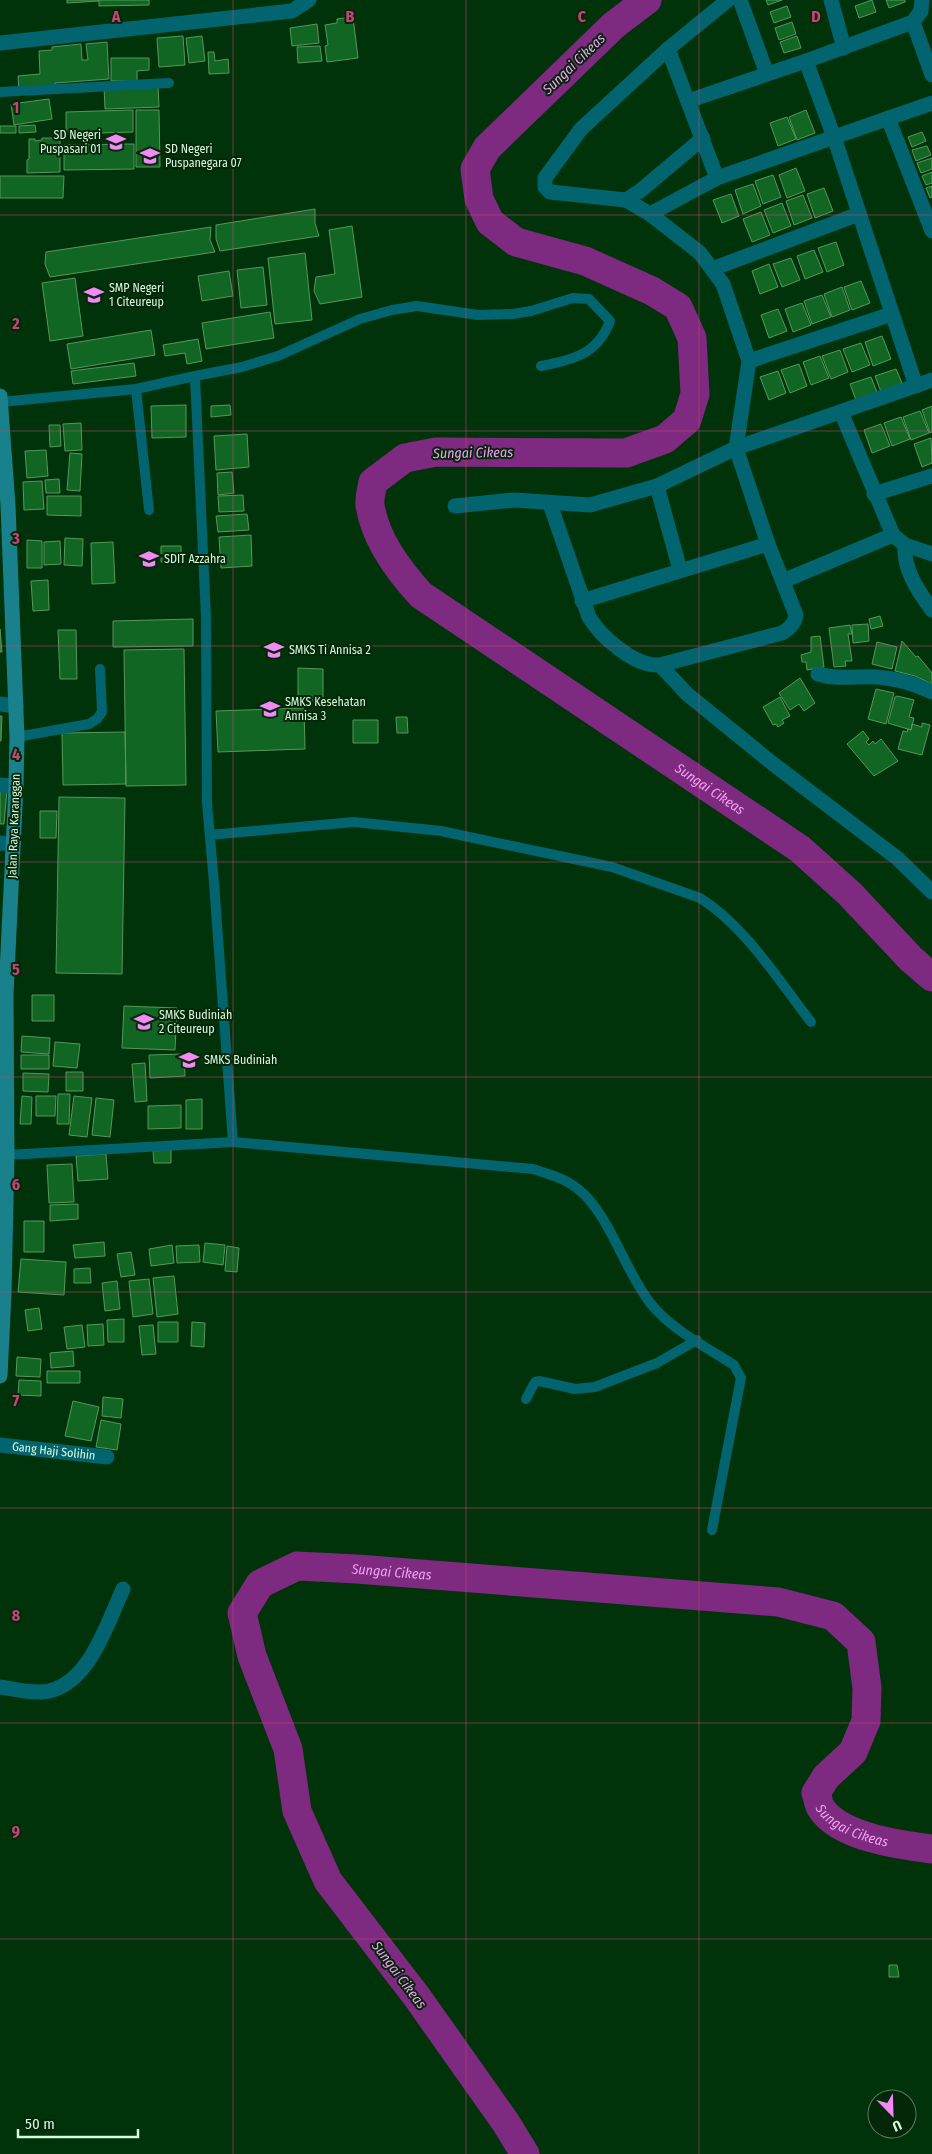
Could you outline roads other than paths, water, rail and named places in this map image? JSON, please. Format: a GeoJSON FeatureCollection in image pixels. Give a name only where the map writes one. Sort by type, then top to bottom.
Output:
{"type":"FeatureCollection","features":[{"type":"Feature","properties":{"kind":"street"},"geometry":{"type":"LineString","coordinates":[[0,43],[292,11],[309,0]]}},
{"type":"Feature","properties":{"kind":"street"},"geometry":{"type":"LineString","coordinates":[[550,504],[589,617],[599,632],[634,659],[644,664],[660,665],[788,630],[796,620],[796,615],[768,544],[736,448],[749,361],[723,284],[700,253],[650,214],[626,200],[550,192],[545,187],[545,178],[581,129],[668,49],[728,0]]}},
{"type":"Feature","properties":{"kind":"street"},"geometry":{"type":"LineString","coordinates":[[740,0],[767,74]]}},
{"type":"Feature","properties":{"kind":"street"},"geometry":{"type":"LineString","coordinates":[[831,0],[844,48]]}},
{"type":"Feature","properties":{"kind":"street"},"geometry":{"type":"LineString","coordinates":[[688,101],[844,48],[913,22],[921,11],[922,0]]}},
{"type":"Feature","properties":{"kind":"street"},"geometry":{"type":"LineString","coordinates":[[913,22],[932,75]]}},
{"type":"Feature","properties":{"kind":"street"},"geometry":{"type":"LineString","coordinates":[[668,49],[717,178]]}},
{"type":"Feature","properties":{"kind":"street"},"geometry":{"type":"LineString","coordinates":[[806,61],[834,137],[916,386]]}},
{"type":"Feature","properties":{"kind":"street"},"geometry":{"type":"LineString","coordinates":[[650,214],[717,178],[932,103]]}},
{"type":"Feature","properties":{"kind":"street"},"geometry":{"type":"LineString","coordinates":[[888,118],[932,231]]}},
{"type":"Feature","properties":{"kind":"street"},"geometry":{"type":"LineString","coordinates":[[626,200],[640,191],[703,138]]}},
{"type":"Feature","properties":{"kind":"street"},"geometry":{"type":"LineString","coordinates":[[712,269],[859,214]]}},
{"type":"Feature","properties":{"kind":"street"},"geometry":{"type":"LineString","coordinates":[[749,361],[892,314]]}},
{"type":"Feature","properties":{"kind":"street"},"geometry":{"type":"LineString","coordinates":[[455,506],[514,500],[550,504],[590,505],[657,486],[736,448],[932,380]]}},
{"type":"Feature","properties":{"kind":"street","name":"Jalan Raya Karanggan"},"geometry":{"type":"LineString","coordinates":[[0,399],[4,505],[16,706],[16,786],[7,844],[3,988],[7,1155],[0,1376]]}},
{"type":"Feature","properties":{"kind":"street"},"geometry":{"type":"LineString","coordinates":[[842,412],[892,535],[905,545],[932,554]]}},
{"type":"Feature","properties":{"kind":"street"},"geometry":{"type":"LineString","coordinates":[[874,494],[932,476]]}},
{"type":"Feature","properties":{"kind":"street"},"geometry":{"type":"LineString","coordinates":[[657,486],[680,570]]}},
{"type":"Feature","properties":{"kind":"street"},"geometry":{"type":"LineString","coordinates":[[783,581],[892,535]]}},
{"type":"Feature","properties":{"kind":"street"},"geometry":{"type":"LineString","coordinates":[[582,601],[768,544]]}},
{"type":"Feature","properties":{"kind":"street"},"geometry":{"type":"LineString","coordinates":[[905,545],[904,559],[908,570],[922,597],[932,610]]}},
{"type":"Feature","properties":{"kind":"street"},"geometry":{"type":"LineString","coordinates":[[660,665],[687,694],[772,764],[897,858],[932,892]]}},
{"type":"Feature","properties":{"kind":"street"},"geometry":{"type":"LineString","coordinates":[[818,674],[836,678],[878,677],[917,685],[932,692]]}},
{"type":"Feature","properties":{"kind":"street"},"geometry":{"type":"LineString","coordinates":[[0,704],[16,706]]}},
{"type":"Feature","properties":{"kind":"street"},"geometry":{"type":"LineString","coordinates":[[0,785],[16,786]]}},
{"type":"Feature","properties":{"kind":"street","name":"Gang Haji Solihin"},"geometry":{"type":"LineString","coordinates":[[0,1445],[107,1457]]}},
{"type":"Feature","properties":{"kind":"street"},"geometry":{"type":"LineString","coordinates":[[0,1687],[41,1693],[60,1689],[77,1676],[89,1661],[124,1589]]}},
{"type":"Feature","properties":{"kind":"lane"},"geometry":{"type":"LineString","coordinates":[[0,92],[168,83]]}},
{"type":"Feature","properties":{"kind":"lane"},"geometry":{"type":"LineString","coordinates":[[0,399],[136,389],[242,367],[278,356],[360,319],[392,310],[417,306],[478,315],[513,314],[531,311],[573,298],[589,300],[610,321],[600,340],[583,354],[569,360],[541,366]]}},
{"type":"Feature","properties":{"kind":"lane"},"geometry":{"type":"LineString","coordinates":[[195,376],[206,618],[207,803],[233,1142]]}},
{"type":"Feature","properties":{"kind":"lane"},"geometry":{"type":"LineString","coordinates":[[136,389],[149,510]]}},
{"type":"Feature","properties":{"kind":"lane"},"geometry":{"type":"LineString","coordinates":[[16,737],[89,724],[97,719],[102,712],[100,669]]}},
{"type":"Feature","properties":{"kind":"lane"},"geometry":{"type":"LineString","coordinates":[[210,835],[354,822],[441,831],[612,867],[700,898],[711,904],[750,943],[811,1022]]}},
{"type":"Feature","properties":{"kind":"lane"},"geometry":{"type":"LineString","coordinates":[[7,1155],[233,1142],[533,1169],[561,1178],[578,1189],[593,1205],[640,1289],[652,1306],[678,1328],[734,1365],[741,1378],[712,1530]]}},
{"type":"Feature","properties":{"kind":"lane"},"geometry":{"type":"LineString","coordinates":[[526,1399],[538,1380],[575,1389],[595,1387],[657,1363],[697,1340]]}},
{"type":"Feature","properties":{"kind":"waterway","name":"Sungai Cikeas"},"geometry":{"type":"LineString","coordinates":[[647,0],[614,25],[487,148],[475,169],[479,199],[490,222],[516,242],[585,261],[652,291],[678,307],[692,338],[695,394],[687,420],[665,439],[626,453],[436,452],[405,458],[373,482],[370,496],[373,518],[382,542],[396,565],[421,595],[800,849],[850,894],[911,959],[932,977]]}},
{"type":"Feature","properties":{"kind":"waterway","name":"Sungai Cikeas"},"geometry":{"type":"LineString","coordinates":[[525,2154],[506,2123],[417,1997],[328,1881],[297,1811],[288,1749],[252,1656],[242,1613],[260,1584],[297,1566],[357,1569],[778,1602],[833,1616],[861,1642],[867,1688],[866,1721],[853,1752],[826,1777],[816,1793],[820,1806],[830,1818],[856,1833],[888,1842],[932,1849]]}},
{"type":"Feature","properties":{"kind":"place","name":"SD Negeri Puspasari 01"},"geometry":{"type":"Point","coordinates":[116,142]}},
{"type":"Feature","properties":{"kind":"place","name":"SD Negeri Puspanegara 07"},"geometry":{"type":"Point","coordinates":[150,156]}},
{"type":"Feature","properties":{"kind":"place","name":"SMP Negeri 1 Citeureup"},"geometry":{"type":"Point","coordinates":[94,295]}},
{"type":"Feature","properties":{"kind":"place","name":"SDIT Azzahra"},"geometry":{"type":"Point","coordinates":[149,559]}},
{"type":"Feature","properties":{"kind":"place","name":"SMKS Ti Annisa 2"},"geometry":{"type":"Point","coordinates":[274,650]}},
{"type":"Feature","properties":{"kind":"place","name":"SMKS Kesehatan Annisa 3"},"geometry":{"type":"Point","coordinates":[270,709]}},
{"type":"Feature","properties":{"kind":"place","name":"SMKS Budiniah 2 Citeureup"},"geometry":{"type":"Point","coordinates":[144,1022]}},
{"type":"Feature","properties":{"kind":"place","name":"SMKS Budiniah"},"geometry":{"type":"Point","coordinates":[189,1060]}}]}
